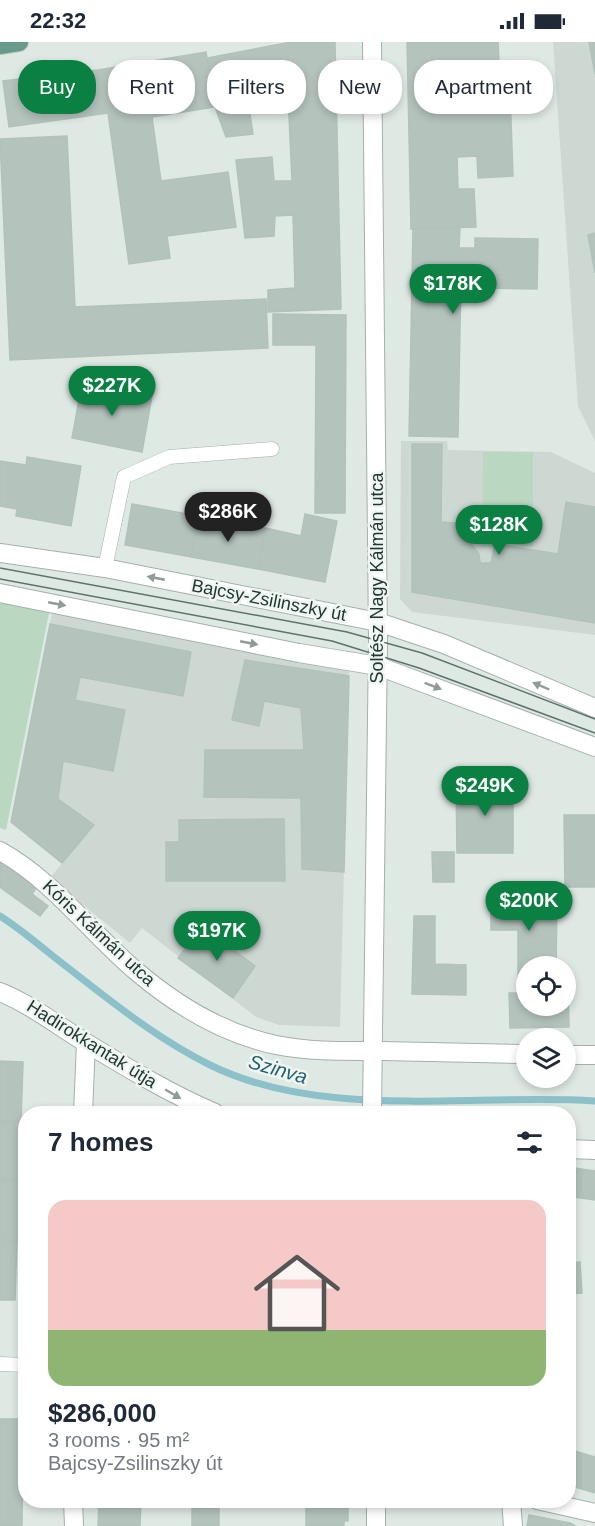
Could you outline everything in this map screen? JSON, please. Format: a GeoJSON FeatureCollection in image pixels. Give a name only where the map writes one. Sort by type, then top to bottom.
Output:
{"type":"FeatureCollection","features":[{"type":"Feature","properties":{"kind":"main road"},"geometry":{"type":"LineString","coordinates":[[0,45],[19,42]]}},
{"type":"Feature","properties":{"kind":"street","name":"Soltész Nagy Kálmán utca"},"geometry":{"type":"LineString","coordinates":[[372,42],[378,622],[372,1106]]}},
{"type":"Feature","properties":{"kind":"street","name":"Bajcsy-Zsilinszky út"},"geometry":{"type":"LineString","coordinates":[[0,553],[105,568],[378,622],[444,644],[595,708]]}},
{"type":"Feature","properties":{"kind":"street"},"geometry":{"type":"LineString","coordinates":[[0,593],[299,653],[378,666],[595,747]]}},
{"type":"Feature","properties":{"kind":"street","name":"Kóris Kálmán utca"},"geometry":{"type":"LineString","coordinates":[[0,851],[28,869],[51,888],[135,970],[195,1013],[240,1034],[276,1044],[318,1051],[516,1054]]}},
{"type":"Feature","properties":{"kind":"street","name":"Hadirokkantak útja"},"geometry":{"type":"LineString","coordinates":[[0,992],[26,1003],[86,1043],[180,1098],[199,1106]]}},
{"type":"Feature","properties":{"kind":"street"},"geometry":{"type":"LineString","coordinates":[[83,1106],[86,1043]]}},
{"type":"Feature","properties":{"kind":"street"},"geometry":{"type":"LineString","coordinates":[[576,1055],[595,1055]]}},
{"type":"Feature","properties":{"kind":"street"},"geometry":{"type":"LineString","coordinates":[[576,1149],[595,1150]]}},
{"type":"Feature","properties":{"kind":"street"},"geometry":{"type":"LineString","coordinates":[[73,1508],[74,1526]]}},
{"type":"Feature","properties":{"kind":"street"},"geometry":{"type":"LineString","coordinates":[[376,1508],[376,1526]]}},
{"type":"Feature","properties":{"kind":"street"},"geometry":{"type":"LineString","coordinates":[[512,1508],[513,1526]]}},
{"type":"Feature","properties":{"kind":"street"},"geometry":{"type":"LineString","coordinates":[[570,1508],[595,1514]]}},
{"type":"Feature","properties":{"kind":"lane"},"geometry":{"type":"LineString","coordinates":[[105,568],[124,477],[169,457],[272,449]]}},
{"type":"Feature","properties":{"kind":"lane"},"geometry":{"type":"LineString","coordinates":[[0,1364],[18,1365]]}},
{"type":"Feature","properties":{"kind":"shaded area"},"geometry":{"type":"Polygon","coordinates":[[[553,42],[595,42],[595,441],[578,406],[553,42]]]}},
{"type":"Feature","properties":{"kind":"shaded area"},"geometry":{"type":"Polygon","coordinates":[[[401,441],[447,441],[448,450],[551,452],[595,473],[595,635],[412,612],[400,599],[401,441]]]}},
{"type":"Feature","properties":{"kind":"shaded area"},"geometry":{"type":"Polygon","coordinates":[[[53,608],[349,667],[340,1027],[279,1025],[256,1017],[142,928],[130,943],[50,878],[62,863],[11,822],[53,608]]]}},
{"type":"Feature","properties":{"kind":"green space"},"geometry":{"type":"Polygon","coordinates":[[[483,452],[533,452],[533,547],[495,544],[494,547],[482,547],[483,452]]]}},
{"type":"Feature","properties":{"kind":"green space"},"geometry":{"type":"Polygon","coordinates":[[[0,599],[50,608],[6,830],[0,828],[0,599]]]}},
{"type":"Feature","properties":{"kind":"building"},"geometry":{"type":"Polygon","coordinates":[[[291,42],[335,42],[335,60],[318,60],[318,114],[337,114],[341,309],[268,312],[268,290],[295,288],[293,215],[275,216],[274,236],[245,238],[236,160],[272,157],[274,181],[292,181],[289,114],[306,114],[306,60],[207,60],[207,58],[291,42]]]}},
{"type":"Feature","properties":{"kind":"building"},"geometry":{"type":"Polygon","coordinates":[[[407,42],[498,42],[499,60],[414,60],[414,114],[511,114],[513,176],[478,178],[477,156],[457,157],[458,189],[474,189],[476,227],[411,229],[407,42]]]}},
{"type":"Feature","properties":{"kind":"building"},"geometry":{"type":"Polygon","coordinates":[[[589,42],[595,42],[595,74],[589,42]]]}},
{"type":"Feature","properties":{"kind":"building"},"geometry":{"type":"Polygon","coordinates":[[[206,52],[207,108],[195,110],[195,60],[158,60],[206,52]]]}},
{"type":"Feature","properties":{"kind":"building"},"geometry":{"type":"Polygon","coordinates":[[[108,68],[108,113],[9,127],[3,81],[18,79],[18,114],[96,114],[96,70],[108,68]]]}},
{"type":"Feature","properties":{"kind":"building"},"geometry":{"type":"Polygon","coordinates":[[[108,114],[171,114],[152,117],[161,181],[228,172],[236,227],[167,236],[170,258],[129,264],[108,114]]]}},
{"type":"Feature","properties":{"kind":"building"},"geometry":{"type":"Polygon","coordinates":[[[218,114],[250,114],[253,134],[226,137],[218,114]]]}},
{"type":"Feature","properties":{"kind":"building"},"geometry":{"type":"Polygon","coordinates":[[[67,136],[75,307],[266,299],[268,348],[10,360],[0,139],[67,136]]]}},
{"type":"Feature","properties":{"kind":"building"},"geometry":{"type":"Polygon","coordinates":[[[460,227],[459,248],[475,248],[475,238],[538,239],[537,289],[473,288],[473,274],[461,274],[458,437],[409,436],[413,229],[460,227]]]}},
{"type":"Feature","properties":{"kind":"building"},"geometry":{"type":"Polygon","coordinates":[[[595,233],[595,273],[588,235],[595,233]]]}},
{"type":"Feature","properties":{"kind":"building"},"geometry":{"type":"Polygon","coordinates":[[[273,314],[346,315],[345,513],[315,513],[316,345],[273,345],[273,314]]]}},
{"type":"Feature","properties":{"kind":"building"},"geometry":{"type":"Polygon","coordinates":[[[82,383],[152,396],[142,452],[72,438],[82,383]]]}},
{"type":"Feature","properties":{"kind":"building"},"geometry":{"type":"Polygon","coordinates":[[[412,444],[442,444],[441,522],[455,523],[479,554],[480,563],[491,563],[495,544],[558,554],[566,502],[595,507],[595,623],[412,592],[412,444]]]}},
{"type":"Feature","properties":{"kind":"building"},"geometry":{"type":"Polygon","coordinates":[[[27,457],[81,466],[71,526],[16,516],[17,509],[0,506],[0,461],[26,465],[27,457]]]}},
{"type":"Feature","properties":{"kind":"building"},"geometry":{"type":"Polygon","coordinates":[[[132,504],[199,516],[191,557],[125,545],[132,504]]]}},
{"type":"Feature","properties":{"kind":"building"},"geometry":{"type":"Polygon","coordinates":[[[305,514],[337,521],[325,582],[258,569],[265,528],[301,536],[305,514]]]}},
{"type":"Feature","properties":{"kind":"building"},"geometry":{"type":"Polygon","coordinates":[[[199,516],[265,528],[258,569],[191,557],[199,516]]]}},
{"type":"Feature","properties":{"kind":"building"},"geometry":{"type":"Polygon","coordinates":[[[50,624],[191,652],[183,696],[80,677],[75,700],[125,710],[113,771],[63,761],[58,799],[94,825],[62,863],[11,822],[50,624]]]}},
{"type":"Feature","properties":{"kind":"building"},"geometry":{"type":"Polygon","coordinates":[[[245,660],[349,676],[344,872],[302,869],[301,798],[204,797],[205,750],[304,750],[301,708],[264,701],[259,726],[232,720],[245,660]]]}},
{"type":"Feature","properties":{"kind":"building"},"geometry":{"type":"Polygon","coordinates":[[[456,782],[513,782],[513,853],[457,853],[456,782]]]}},
{"type":"Feature","properties":{"kind":"building"},"geometry":{"type":"Polygon","coordinates":[[[564,815],[595,815],[595,887],[565,887],[564,815]]]}},
{"type":"Feature","properties":{"kind":"building"},"geometry":{"type":"Polygon","coordinates":[[[284,819],[285,881],[166,881],[166,842],[179,842],[179,820],[284,819]]]}},
{"type":"Feature","properties":{"kind":"building"},"geometry":{"type":"Polygon","coordinates":[[[432,852],[454,852],[454,882],[433,882],[432,852]]]}},
{"type":"Feature","properties":{"kind":"building"},"geometry":{"type":"Polygon","coordinates":[[[0,860],[37,887],[32,894],[48,906],[40,916],[0,887],[0,860]]]}},
{"type":"Feature","properties":{"kind":"building"},"geometry":{"type":"Polygon","coordinates":[[[491,902],[557,903],[556,956],[518,956],[518,930],[491,930],[491,902]]]}},
{"type":"Feature","properties":{"kind":"building"},"geometry":{"type":"Polygon","coordinates":[[[414,916],[435,916],[435,964],[466,965],[466,995],[412,994],[414,916]]]}},
{"type":"Feature","properties":{"kind":"building"},"geometry":{"type":"Polygon","coordinates":[[[202,926],[255,966],[233,998],[178,958],[202,926]]]}},
{"type":"Feature","properties":{"kind":"building"},"geometry":{"type":"Polygon","coordinates":[[[509,993],[516,993],[516,1016],[569,1016],[569,1027],[510,1028],[509,993]]]}},
{"type":"Feature","properties":{"kind":"building"},"geometry":{"type":"Polygon","coordinates":[[[0,1061],[23,1062],[22,1106],[18,1106],[18,1122],[0,1121],[0,1061]]]}},
{"type":"Feature","properties":{"kind":"building"},"geometry":{"type":"Polygon","coordinates":[[[0,1121],[18,1122],[18,1181],[0,1180],[0,1121]]]}},
{"type":"Feature","properties":{"kind":"building"},"geometry":{"type":"Polygon","coordinates":[[[576,1168],[595,1171],[595,1200],[576,1197],[576,1168]]]}},
{"type":"Feature","properties":{"kind":"building"},"geometry":{"type":"Polygon","coordinates":[[[0,1180],[18,1181],[17,1241],[0,1240],[0,1180]]]}},
{"type":"Feature","properties":{"kind":"building"},"geometry":{"type":"Polygon","coordinates":[[[0,1240],[17,1241],[15,1300],[0,1300],[0,1240]]]}},
{"type":"Feature","properties":{"kind":"building"},"geometry":{"type":"Polygon","coordinates":[[[576,1262],[580,1262],[582,1293],[576,1293],[576,1262]]]}},
{"type":"Feature","properties":{"kind":"building"},"geometry":{"type":"Polygon","coordinates":[[[0,1419],[18,1419],[18,1508],[22,1508],[22,1526],[0,1526],[0,1419]]]}},
{"type":"Feature","properties":{"kind":"building"},"geometry":{"type":"Polygon","coordinates":[[[576,1451],[595,1457],[595,1493],[576,1487],[576,1451]]]}},
{"type":"Feature","properties":{"kind":"building"},"geometry":{"type":"Polygon","coordinates":[[[99,1508],[141,1508],[140,1526],[98,1526],[99,1508]]]}},
{"type":"Feature","properties":{"kind":"building"},"geometry":{"type":"Polygon","coordinates":[[[192,1508],[219,1508],[219,1526],[192,1526],[192,1508]]]}},
{"type":"Feature","properties":{"kind":"building"},"geometry":{"type":"Polygon","coordinates":[[[306,1508],[348,1508],[348,1521],[344,1521],[344,1526],[306,1526],[306,1508]]]}},
{"type":"Feature","properties":{"kind":"building"},"geometry":{"type":"Polygon","coordinates":[[[529,1515],[570,1523],[575,1526],[527,1526],[529,1515]]]}},
{"type":"Feature","properties":{"kind":"waterway","name":"Szinva"},"geometry":{"type":"LineString","coordinates":[[0,916],[169,1042],[210,1065],[254,1082],[301,1093],[349,1099],[595,1101]]}},
{"type":"Feature","properties":{"kind":"tram line"},"geometry":{"type":"LineString","coordinates":[[0,568],[347,632],[422,653],[595,719]]}},
{"type":"Feature","properties":{"kind":"tram line"},"geometry":{"type":"LineString","coordinates":[[0,579],[332,641],[419,668],[595,733]]}}]}
